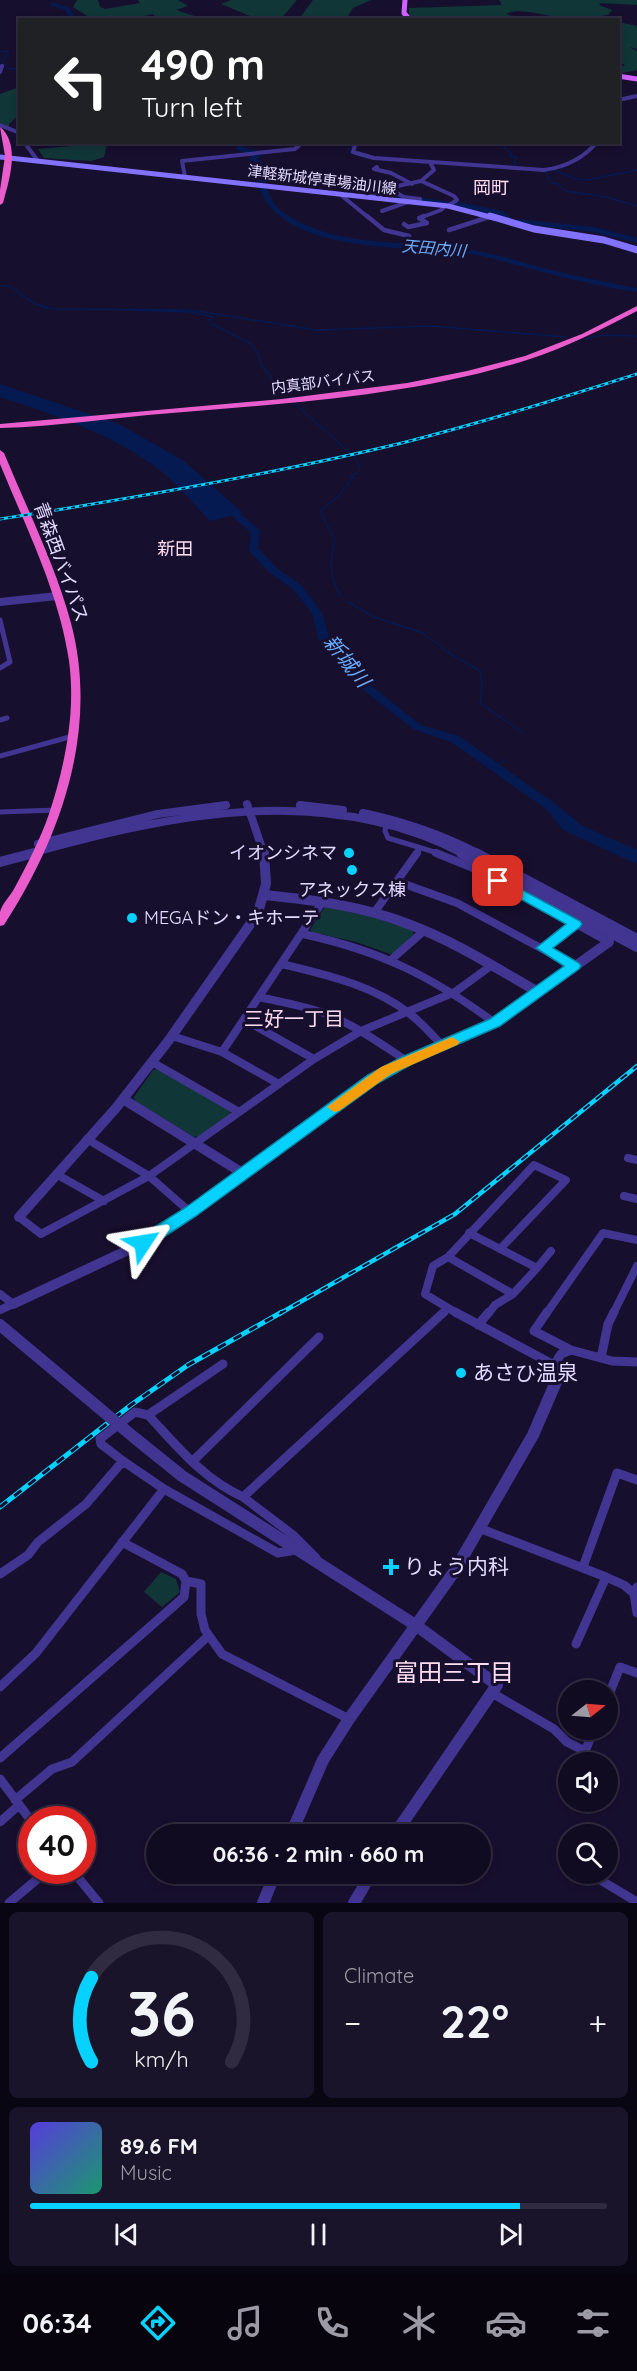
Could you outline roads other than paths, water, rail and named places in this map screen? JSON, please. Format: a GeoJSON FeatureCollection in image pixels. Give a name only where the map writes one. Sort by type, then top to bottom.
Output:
{"type":"FeatureCollection","features":[{"type":"Feature","properties":{"kind":"highway"},"geometry":{"type":"LineString","coordinates":[[0,127],[10,148],[0,203]]}},
{"type":"Feature","properties":{"kind":"highway","name":"内真部バイパス"},"geometry":{"type":"LineString","coordinates":[[0,426],[351,393],[439,379],[547,350],[590,333],[637,308]]}},
{"type":"Feature","properties":{"kind":"highway","name":"青森西バイパス"},"geometry":{"type":"LineString","coordinates":[[0,453],[67,625],[74,661],[76,692],[73,736],[57,810],[27,878],[0,922]]}},
{"type":"Feature","properties":{"kind":"main road"},"geometry":{"type":"LineString","coordinates":[[405,0],[404,13],[408,18]]}},
{"type":"Feature","properties":{"kind":"main road"},"geometry":{"type":"LineString","coordinates":[[620,76],[637,79]]}},
{"type":"Feature","properties":{"kind":"main road","name":"津軽新城停車場油川線"},"geometry":{"type":"LineString","coordinates":[[0,157],[38,158],[185,177],[450,205],[547,232],[610,240],[637,250]]}},
{"type":"Feature","properties":{"kind":"street"},"geometry":{"type":"LineString","coordinates":[[0,72],[2,66]]}},
{"type":"Feature","properties":{"kind":"street"},"geometry":{"type":"LineString","coordinates":[[620,100],[637,96]]}},
{"type":"Feature","properties":{"kind":"street"},"geometry":{"type":"LineString","coordinates":[[0,127],[18,132]]}},
{"type":"Feature","properties":{"kind":"street"},"geometry":{"type":"LineString","coordinates":[[26,144],[38,158]]}},
{"type":"Feature","properties":{"kind":"street"},"geometry":{"type":"LineString","coordinates":[[185,177],[182,161],[295,149],[301,144]]}},
{"type":"Feature","properties":{"kind":"street"},"geometry":{"type":"LineString","coordinates":[[355,144],[353,152],[361,155],[431,164],[550,169],[586,156],[595,144]]}},
{"type":"Feature","properties":{"kind":"street"},"geometry":{"type":"LineString","coordinates":[[369,197],[386,189],[421,181],[434,170],[431,164]]}},
{"type":"Feature","properties":{"kind":"street"},"geometry":{"type":"LineString","coordinates":[[377,167],[374,169],[394,174],[412,184]]}},
{"type":"Feature","properties":{"kind":"street"},"geometry":{"type":"LineString","coordinates":[[404,224],[408,227],[427,223],[418,218],[441,210],[457,200],[454,196],[421,181]]}},
{"type":"Feature","properties":{"kind":"street"},"geometry":{"type":"LineString","coordinates":[[386,189],[404,197],[420,199]]}},
{"type":"Feature","properties":{"kind":"street"},"geometry":{"type":"LineString","coordinates":[[346,194],[342,196],[384,231],[409,236],[414,247]]}},
{"type":"Feature","properties":{"kind":"street"},"geometry":{"type":"LineString","coordinates":[[382,211],[408,202]]}},
{"type":"Feature","properties":{"kind":"street"},"geometry":{"type":"LineString","coordinates":[[449,230],[493,216]]}},
{"type":"Feature","properties":{"kind":"street"},"geometry":{"type":"LineString","coordinates":[[0,602],[57,596]]}},
{"type":"Feature","properties":{"kind":"street"},"geometry":{"type":"LineString","coordinates":[[0,620],[2,638],[8,657],[8,665],[0,668]]}},
{"type":"Feature","properties":{"kind":"street"},"geometry":{"type":"LineString","coordinates":[[0,657],[8,657]]}},
{"type":"Feature","properties":{"kind":"street"},"geometry":{"type":"LineString","coordinates":[[0,756],[73,736]]}},
{"type":"Feature","properties":{"kind":"street"},"geometry":{"type":"LineString","coordinates":[[0,856],[165,819],[247,807],[322,806],[406,822],[450,839],[637,947]]}},
{"type":"Feature","properties":{"kind":"street"},"geometry":{"type":"LineString","coordinates":[[247,807],[343,816],[386,825],[440,842],[637,939]]}},
{"type":"Feature","properties":{"kind":"street"},"geometry":{"type":"LineString","coordinates":[[247,807],[267,865],[266,895],[258,912],[172,1036],[123,1099],[19,1216],[41,1234],[149,1176],[314,1059],[361,1031],[455,992],[492,965]]}},
{"type":"Feature","properties":{"kind":"street"},"geometry":{"type":"LineString","coordinates":[[0,812],[57,810]]}},
{"type":"Feature","properties":{"kind":"street"},"geometry":{"type":"LineString","coordinates":[[0,1310],[143,1243],[244,1174],[360,1087],[407,1061],[495,1023],[609,942],[478,870],[388,838],[385,831],[386,825]]}},
{"type":"Feature","properties":{"kind":"street"},"geometry":{"type":"LineString","coordinates":[[0,862],[41,847]]}},
{"type":"Feature","properties":{"kind":"street"},"geometry":{"type":"LineString","coordinates":[[374,913],[420,848]]}},
{"type":"Feature","properties":{"kind":"street"},"geometry":{"type":"LineString","coordinates":[[396,881],[457,903],[574,966]]}},
{"type":"Feature","properties":{"kind":"street"},"geometry":{"type":"LineString","coordinates":[[266,895],[323,901],[374,913],[425,930],[538,992]]}},
{"type":"Feature","properties":{"kind":"street"},"geometry":{"type":"LineString","coordinates":[[222,1052],[323,901]]}},
{"type":"Feature","properties":{"kind":"street"},"geometry":{"type":"LineString","coordinates":[[543,948],[576,924]]}},
{"type":"Feature","properties":{"kind":"street"},"geometry":{"type":"LineString","coordinates":[[393,958],[425,930]]}},
{"type":"Feature","properties":{"kind":"street"},"geometry":{"type":"LineString","coordinates":[[303,934],[364,948],[393,958],[455,992],[495,1023]]}},
{"type":"Feature","properties":{"kind":"street"},"geometry":{"type":"LineString","coordinates":[[282,964],[353,982],[377,993],[407,1011],[443,1046]]}},
{"type":"Feature","properties":{"kind":"street"},"geometry":{"type":"LineString","coordinates":[[260,998],[307,1008],[334,1017],[361,1031],[407,1061]]}},
{"type":"Feature","properties":{"kind":"street"},"geometry":{"type":"LineString","coordinates":[[245,1020],[314,1059]]}},
{"type":"Feature","properties":{"kind":"street"},"geometry":{"type":"LineString","coordinates":[[172,1036],[222,1052],[279,1084]]}},
{"type":"Feature","properties":{"kind":"street"},"geometry":{"type":"LineString","coordinates":[[152,1062],[239,1112]]}},
{"type":"Feature","properties":{"kind":"street"},"geometry":{"type":"LineString","coordinates":[[123,1099],[244,1174]]}},
{"type":"Feature","properties":{"kind":"street"},"geometry":{"type":"LineString","coordinates":[[87,1139],[149,1176],[190,1212]]}},
{"type":"Feature","properties":{"kind":"street"},"geometry":{"type":"LineString","coordinates":[[627,1158],[637,1160]]}},
{"type":"Feature","properties":{"kind":"street"},"geometry":{"type":"LineString","coordinates":[[295,1824],[323,1760],[349,1719],[454,1572],[533,1436],[556,1386],[559,1376],[555,1365],[478,1325],[425,1294],[433,1266],[448,1257],[534,1165],[566,1180],[500,1249]]}},
{"type":"Feature","properties":{"kind":"street"},"geometry":{"type":"LineString","coordinates":[[56,1174],[104,1202]]}},
{"type":"Feature","properties":{"kind":"street"},"geometry":{"type":"LineString","coordinates":[[624,1196],[637,1198]]}},
{"type":"Feature","properties":{"kind":"street"},"geometry":{"type":"LineString","coordinates":[[469,1233],[537,1268]]}},
{"type":"Feature","properties":{"kind":"street"},"geometry":{"type":"LineString","coordinates":[[637,1240],[603,1233],[534,1331],[572,1350],[612,1361],[637,1362]]}},
{"type":"Feature","properties":{"kind":"street"},"geometry":{"type":"LineString","coordinates":[[478,1325],[495,1305],[513,1294],[551,1251]]}},
{"type":"Feature","properties":{"kind":"street"},"geometry":{"type":"LineString","coordinates":[[448,1257],[513,1294]]}},
{"type":"Feature","properties":{"kind":"street"},"geometry":{"type":"LineString","coordinates":[[601,1358],[608,1324],[637,1266]]}},
{"type":"Feature","properties":{"kind":"street"},"geometry":{"type":"LineString","coordinates":[[0,1294],[13,1304]]}},
{"type":"Feature","properties":{"kind":"street"},"geometry":{"type":"LineString","coordinates":[[243,1497],[448,1308]]}},
{"type":"Feature","properties":{"kind":"street"},"geometry":{"type":"LineString","coordinates":[[0,1325],[182,1476],[417,1626],[497,1684],[402,1824]]}},
{"type":"Feature","properties":{"kind":"street"},"geometry":{"type":"LineString","coordinates":[[193,1461],[319,1338]]}},
{"type":"Feature","properties":{"kind":"street"},"geometry":{"type":"LineString","coordinates":[[555,1365],[561,1354],[572,1350]]}},
{"type":"Feature","properties":{"kind":"street"},"geometry":{"type":"LineString","coordinates":[[148,1415],[223,1364]]}},
{"type":"Feature","properties":{"kind":"street"},"geometry":{"type":"LineString","coordinates":[[297,1550],[278,1553],[164,1489],[101,1444],[100,1439],[135,1412],[148,1415],[213,1480],[232,1494],[243,1497],[293,1535],[316,1556],[316,1561]]}},
{"type":"Feature","properties":{"kind":"street"},"geometry":{"type":"LineString","coordinates":[[0,1574],[28,1555],[38,1542],[86,1504],[123,1461]]}},
{"type":"Feature","properties":{"kind":"street"},"geometry":{"type":"LineString","coordinates":[[583,1567],[617,1473],[637,1480]]}},
{"type":"Feature","properties":{"kind":"street"},"geometry":{"type":"LineString","coordinates":[[0,1687],[36,1653],[164,1489]]}},
{"type":"Feature","properties":{"kind":"street"},"geometry":{"type":"LineString","coordinates":[[479,1528],[624,1585],[636,1592],[637,1613]]}},
{"type":"Feature","properties":{"kind":"street"},"geometry":{"type":"LineString","coordinates":[[0,1758],[184,1597],[186,1581],[182,1574],[122,1542]]}},
{"type":"Feature","properties":{"kind":"street"},"geometry":{"type":"LineString","coordinates":[[576,1644],[606,1577]]}},
{"type":"Feature","properties":{"kind":"street"},"geometry":{"type":"LineString","coordinates":[[186,1581],[201,1584],[202,1623],[206,1638],[222,1654],[349,1719]]}},
{"type":"Feature","properties":{"kind":"street"},"geometry":{"type":"LineString","coordinates":[[0,1821],[52,1769],[72,1762],[206,1638]]}},
{"type":"Feature","properties":{"kind":"street"},"geometry":{"type":"LineString","coordinates":[[615,1680],[620,1667],[637,1673]]}},
{"type":"Feature","properties":{"kind":"street"},"geometry":{"type":"LineString","coordinates":[[492,1693],[558,1733]]}},
{"type":"Feature","properties":{"kind":"street"},"geometry":{"type":"LineString","coordinates":[[565,1740],[585,1751],[590,1740]]}},
{"type":"Feature","properties":{"kind":"street"},"geometry":{"type":"LineString","coordinates":[[0,1779],[19,1806]]}},
{"type":"Feature","properties":{"kind":"street"},"geometry":{"type":"LineString","coordinates":[[9,1903],[31,1884]]}},
{"type":"Feature","properties":{"kind":"street"},"geometry":{"type":"LineString","coordinates":[[83,1884],[99,1903]]}},
{"type":"Feature","properties":{"kind":"street"},"geometry":{"type":"LineString","coordinates":[[263,1903],[271,1884]]}},
{"type":"Feature","properties":{"kind":"street"},"geometry":{"type":"LineString","coordinates":[[354,1903],[364,1884]]}},
{"type":"Feature","properties":{"kind":"street"},"geometry":{"type":"LineString","coordinates":[[607,1884],[637,1902]]}},
{"type":"Feature","properties":{"kind":"water"},"geometry":{"type":"Polygon","coordinates":[[[0,384],[119,424],[184,461],[243,513],[210,521],[174,483],[144,459],[84,427],[0,397],[0,384]]]}},
{"type":"Feature","properties":{"kind":"water"},"geometry":{"type":"Polygon","coordinates":[[[536,796],[548,798],[583,826],[637,850],[637,864],[563,830],[536,796]]]}},
{"type":"Feature","properties":{"kind":"waterway","name":"天田内川"},"geometry":{"type":"LineString","coordinates":[[52,4],[67,9],[73,18]]}},
{"type":"Feature","properties":{"kind":"waterway"},"geometry":{"type":"LineString","coordinates":[[0,51],[9,52],[2,61],[5,65]]}},
{"type":"Feature","properties":{"kind":"waterway"},"geometry":{"type":"LineString","coordinates":[[5,66],[9,69],[18,68]]}},
{"type":"Feature","properties":{"kind":"waterway","name":"天田内川"},"geometry":{"type":"LineString","coordinates":[[241,144],[239,148],[256,153],[257,155],[252,160],[259,162],[259,171]]}},
{"type":"Feature","properties":{"kind":"waterway"},"geometry":{"type":"LineString","coordinates":[[500,144],[512,154],[510,156],[517,158],[514,162],[517,167]]}},
{"type":"Feature","properties":{"kind":"waterway"},"geometry":{"type":"LineString","coordinates":[[354,145],[349,150],[351,153],[367,158]]}},
{"type":"Feature","properties":{"kind":"waterway"},"geometry":{"type":"LineString","coordinates":[[553,170],[576,179],[587,180],[637,170]]}},
{"type":"Feature","properties":{"kind":"waterway","name":"天田内川"},"geometry":{"type":"LineString","coordinates":[[259,171],[264,171]]}},
{"type":"Feature","properties":{"kind":"waterway","name":"天田内川"},"geometry":{"type":"LineString","coordinates":[[259,171],[266,197],[273,208],[284,217],[305,228],[328,236],[351,241],[472,252],[578,279],[637,290]]}},
{"type":"Feature","properties":{"kind":"waterway","name":"天田内川"},"geometry":{"type":"LineString","coordinates":[[268,171],[282,171],[293,176],[338,184],[375,185],[404,198],[464,205],[499,213],[508,218]]}},
{"type":"Feature","properties":{"kind":"waterway"},"geometry":{"type":"LineString","coordinates":[[542,171],[546,172],[550,182],[558,184],[566,191],[606,197],[637,206]]}},
{"type":"Feature","properties":{"kind":"waterway","name":"天田内川"},"geometry":{"type":"LineString","coordinates":[[518,221],[593,230],[637,241]]}},
{"type":"Feature","properties":{"kind":"waterway"},"geometry":{"type":"LineString","coordinates":[[0,286],[10,286],[20,294]]}},
{"type":"Feature","properties":{"kind":"waterway"},"geometry":{"type":"LineString","coordinates":[[21,295],[33,302]]}},
{"type":"Feature","properties":{"kind":"waterway"},"geometry":{"type":"LineString","coordinates":[[28,300],[33,302]]}},
{"type":"Feature","properties":{"kind":"waterway"},"geometry":{"type":"LineString","coordinates":[[35,303],[53,309],[191,310],[316,330],[431,326],[566,337]]}},
{"type":"Feature","properties":{"kind":"waterway"},"geometry":{"type":"LineString","coordinates":[[35,303],[47,309]]}},
{"type":"Feature","properties":{"kind":"waterway"},"geometry":{"type":"LineString","coordinates":[[127,310],[192,312],[213,317],[209,320],[212,324],[251,344],[259,355],[261,366],[270,375],[273,386],[283,393]]}},
{"type":"Feature","properties":{"kind":"waterway"},"geometry":{"type":"LineString","coordinates":[[585,339],[603,335],[637,336]]}},
{"type":"Feature","properties":{"kind":"waterway"},"geometry":{"type":"LineString","coordinates":[[294,403],[356,458],[360,470]]}},
{"type":"Feature","properties":{"kind":"waterway"},"geometry":{"type":"LineString","coordinates":[[342,598],[331,570],[335,540],[320,511],[339,495],[353,478],[351,476],[357,473]]}},
{"type":"Feature","properties":{"kind":"waterway","name":"新城川"},"geometry":{"type":"LineString","coordinates":[[224,503],[256,532],[253,549],[274,571],[297,587],[317,613],[324,638],[346,662],[360,682],[417,727],[455,739],[550,806]]}},
{"type":"Feature","properties":{"kind":"waterway"},"geometry":{"type":"LineString","coordinates":[[348,602],[374,617],[423,633],[449,653],[480,671],[482,684],[480,703],[522,732]]}},
{"type":"Feature","properties":{"kind":"waterway"},"geometry":{"type":"LineString","coordinates":[[494,767],[505,760]]}},
{"type":"Feature","properties":{"kind":"railway"},"geometry":{"type":"LineString","coordinates":[[0,519],[202,485],[352,455],[549,402],[637,374]]}},
{"type":"Feature","properties":{"kind":"railway"},"geometry":{"type":"LineString","coordinates":[[279,1314],[455,1214],[637,1066]]}},
{"type":"Feature","properties":{"kind":"railway"},"geometry":{"type":"LineString","coordinates":[[0,1507],[131,1405],[188,1365],[282,1312]]}},
{"type":"Feature","properties":{"kind":"place","name":"イオンシネマ"},"geometry":{"type":"Point","coordinates":[349,853]}},
{"type":"Feature","properties":{"kind":"place","name":"アネックス棟"},"geometry":{"type":"Point","coordinates":[352,870]}},
{"type":"Feature","properties":{"kind":"place","name":"MEGAドン・キホーテ"},"geometry":{"type":"Point","coordinates":[132,918]}},
{"type":"Feature","properties":{"kind":"place","name":"あさひ温泉"},"geometry":{"type":"Point","coordinates":[461,1373]}},
{"type":"Feature","properties":{"kind":"place","name":"りょう内科"},"geometry":{"type":"Point","coordinates":[391,1567]}},
{"type":"Feature","properties":{"kind":"district","name":"岡町"},"geometry":{"type":"Point","coordinates":[491,188]}},
{"type":"Feature","properties":{"kind":"district","name":"新田"},"geometry":{"type":"Point","coordinates":[175,549]}},
{"type":"Feature","properties":{"kind":"district","name":"三好一丁目"},"geometry":{"type":"Point","coordinates":[294,1019]}},
{"type":"Feature","properties":{"kind":"district","name":"富田三丁目"},"geometry":{"type":"Point","coordinates":[454,1673]}}]}
